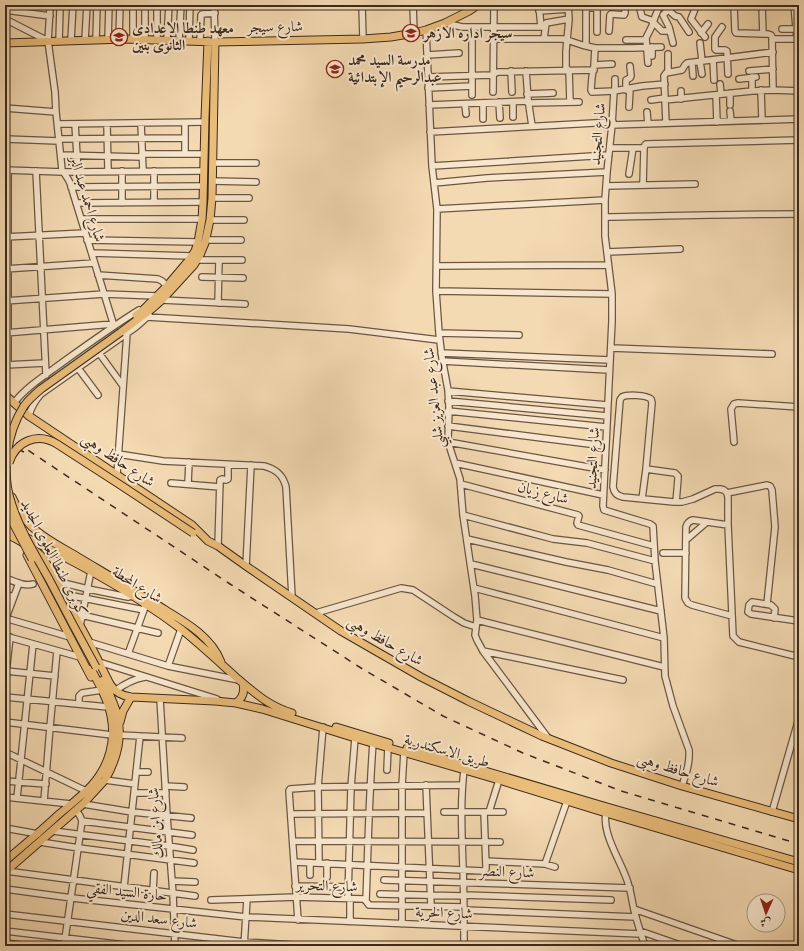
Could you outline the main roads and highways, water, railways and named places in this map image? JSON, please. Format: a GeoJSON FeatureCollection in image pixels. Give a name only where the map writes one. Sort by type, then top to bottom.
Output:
{"type":"FeatureCollection","features":[{"type":"Feature","properties":{"kind":"main road","name":"شارع سيجر"},"geometry":{"type":"LineString","coordinates":[[5,43],[120,39],[212,42],[363,39],[391,37],[426,30],[445,23],[469,8],[478,5]]}},
{"type":"Feature","properties":{"kind":"main road"},"geometry":{"type":"LineString","coordinates":[[159,298],[190,270],[194,258],[194,251],[198,242],[202,218],[205,122],[212,42]]}},
{"type":"Feature","properties":{"kind":"main road"},"geometry":{"type":"LineString","coordinates":[[159,298],[167,286],[194,258],[200,255],[206,240],[212,198],[212,42]]}},
{"type":"Feature","properties":{"kind":"main road"},"geometry":{"type":"LineString","coordinates":[[204,141],[213,142]]}},
{"type":"Feature","properties":{"kind":"main road","name":"كوبرى طنطا العلوى الجديد"},"geometry":{"type":"LineString","coordinates":[[5,438],[14,414],[28,394],[151,306],[159,298]]}},
{"type":"Feature","properties":{"kind":"main road","name":"كوبرى طنطا العلوى الجديد"},"geometry":{"type":"LineString","coordinates":[[95,666],[18,520],[7,486],[8,449],[10,436],[18,417],[27,402],[41,389],[119,328]]}},
{"type":"Feature","properties":{"kind":"main road","name":"شارع حافظ وهبى"},"geometry":{"type":"LineString","coordinates":[[5,395],[30,416],[192,525],[208,541],[218,546],[341,631],[435,685],[548,739],[610,763],[682,786],[799,820]]}},
{"type":"Feature","properties":{"kind":"main road"},"geometry":{"type":"LineString","coordinates":[[7,471],[10,459],[22,444],[36,438],[44,438],[57,444],[116,481],[208,541]]}},
{"type":"Feature","properties":{"kind":"main road"},"geometry":{"type":"LineString","coordinates":[[7,486],[19,512],[32,527],[50,540],[188,624],[208,642],[220,658],[223,666]]}},
{"type":"Feature","properties":{"kind":"main road","name":"كوبرى طنطا العلوى الجديد"},"geometry":{"type":"LineString","coordinates":[[5,501],[12,522],[18,533],[95,666]]}},
{"type":"Feature","properties":{"kind":"main road","name":"شارع المحطة"},"geometry":{"type":"LineString","coordinates":[[5,527],[91,571],[132,596],[145,607],[181,629],[241,682]]}},
{"type":"Feature","properties":{"kind":"main road"},"geometry":{"type":"LineString","coordinates":[[5,533],[42,556],[44,559],[89,642],[116,735],[114,760],[105,780],[83,804],[73,807],[5,861]]}},
{"type":"Feature","properties":{"kind":"main road"},"geometry":{"type":"LineString","coordinates":[[19,541],[80,658],[94,681],[102,690]]}},
{"type":"Feature","properties":{"kind":"main road"},"geometry":{"type":"LineString","coordinates":[[42,556],[43,551],[47,548]]}},
{"type":"Feature","properties":{"kind":"main road"},"geometry":{"type":"LineString","coordinates":[[95,666],[114,706],[119,726]]}},
{"type":"Feature","properties":{"kind":"main road","name":"طريق الاسكندرية"},"geometry":{"type":"LineString","coordinates":[[95,666],[119,694],[131,697],[236,703],[262,709],[567,801],[606,810],[799,862]]}},
{"type":"Feature","properties":{"kind":"main road"},"geometry":{"type":"LineString","coordinates":[[236,703],[242,698],[243,695],[244,687],[241,682]]}},
{"type":"Feature","properties":{"kind":"main road","name":"طريق الاسكندرية"},"geometry":{"type":"LineString","coordinates":[[241,682],[264,700],[285,711],[799,870]]}},
{"type":"Feature","properties":{"kind":"main road"},"geometry":{"type":"LineString","coordinates":[[6,871],[53,831],[103,770],[123,711],[131,697]]}},
{"type":"Feature","properties":{"kind":"railway"},"geometry":{"type":"LineString","coordinates":[[5,435],[230,584],[361,668],[443,716],[523,753],[621,791],[799,844]]}},
{"type":"Feature","properties":{"kind":"railway"},"geometry":{"type":"LineString","coordinates":[[5,443],[24,452]]}},
{"type":"Feature","properties":{"kind":"place","name":"سيجر اداره الازهر"},"geometry":{"type":"Point","coordinates":[411,33]}},
{"type":"Feature","properties":{"kind":"place","name":"معهد طنطا الاعدادى الثانوى بنين"},"geometry":{"type":"Point","coordinates":[119,37]}},
{"type":"Feature","properties":{"kind":"place","name":"مدرسة السيد محمد عبدالرحيم الإبتدائية"},"geometry":{"type":"Point","coordinates":[335,69]}}]}
